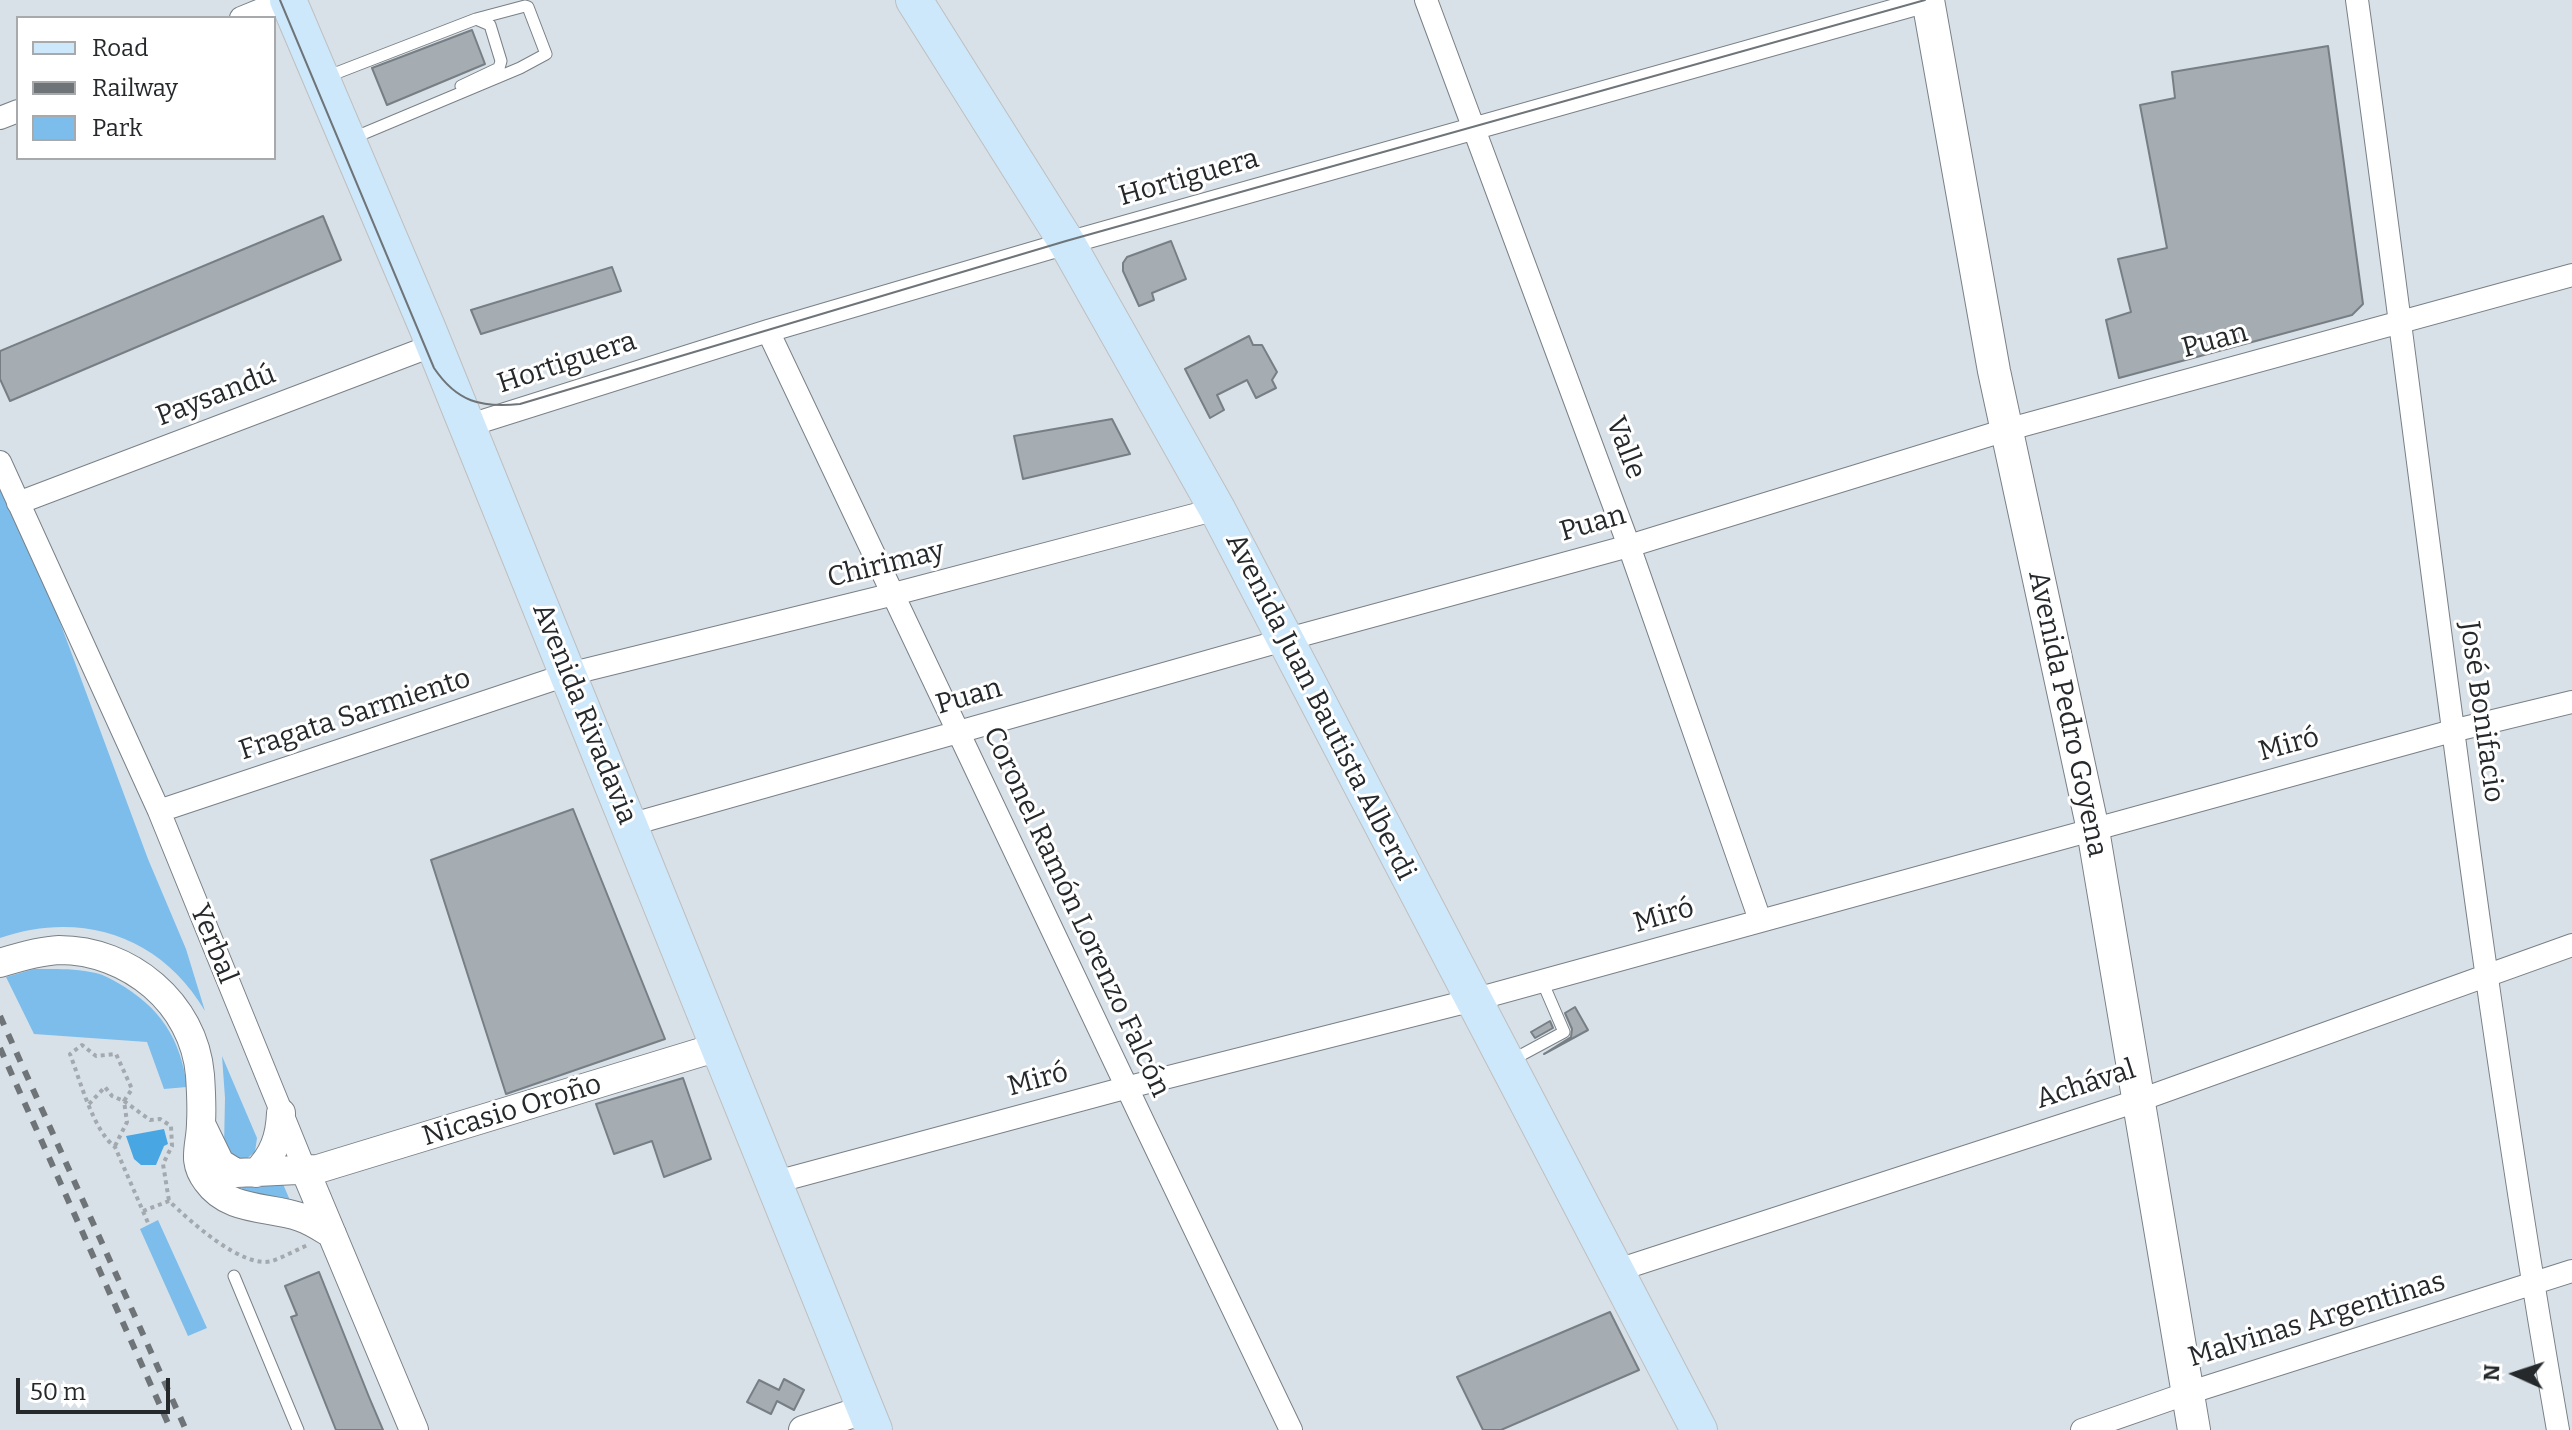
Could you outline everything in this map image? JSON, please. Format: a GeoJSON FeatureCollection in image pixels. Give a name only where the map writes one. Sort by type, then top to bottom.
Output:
{"type":"FeatureCollection","features":[{"type":"Feature","properties":{"kind":"main road","name":"Avenida Rivadavia"},"geometry":{"type":"LineString","coordinates":[[286,0],[434,345],[870,1420]]}},
{"type":"Feature","properties":{"kind":"main road","name":"Avenida Juan Bautista Alberdi"},"geometry":{"type":"LineString","coordinates":[[914,0],[1067,243],[1217,509],[1699,1430]]}},
{"type":"Feature","properties":{"kind":"main road","name":"Avenida Pedro Goyena"},"geometry":{"type":"LineString","coordinates":[[1929,0],[2006,430],[2093,830],[2194,1430]]}},
{"type":"Feature","properties":{"kind":"street"},"geometry":{"type":"LineString","coordinates":[[246,16],[286,0]]}},
{"type":"Feature","properties":{"kind":"street","name":"Valle"},"geometry":{"type":"LineString","coordinates":[[1426,0],[1629,546],[1760,920]]}},
{"type":"Feature","properties":{"kind":"street","name":"Hortiguera"},"geometry":{"type":"LineString","coordinates":[[467,426],[768,331],[1067,243],[1929,0]]}},
{"type":"Feature","properties":{"kind":"street","name":"José Bonifacio"},"geometry":{"type":"LineString","coordinates":[[2357,0],[2452,731],[2533,1284],[2558,1430]]}},
{"type":"Feature","properties":{"kind":"street","name":"Puan"},"geometry":{"type":"LineString","coordinates":[[629,825],[1629,546],[2006,430],[2572,275]]}},
{"type":"Feature","properties":{"kind":"street","name":"Coronel Ramón Lorenzo Falcón"},"geometry":{"type":"LineString","coordinates":[[768,331],[1125,1088],[1291,1430]]}},
{"type":"Feature","properties":{"kind":"street","name":"Paysandú"},"geometry":{"type":"LineString","coordinates":[[6,484],[434,345]]}},
{"type":"Feature","properties":{"kind":"street","name":"Yerbal"},"geometry":{"type":"LineString","coordinates":[[6,484],[159,811],[414,1430]]}},
{"type":"Feature","properties":{"kind":"street","name":"Chirimay"},"geometry":{"type":"LineString","coordinates":[[569,674],[894,594],[1217,509]]}},
{"type":"Feature","properties":{"kind":"street","name":"Fragata Sarmiento"},"geometry":{"type":"LineString","coordinates":[[159,811],[569,674]]}},
{"type":"Feature","properties":{"kind":"street","name":"Miró"},"geometry":{"type":"LineString","coordinates":[[772,1183],[1125,1088],[1473,1000],[2452,731],[2572,702]]}},
{"type":"Feature","properties":{"kind":"street","name":"Achával"},"geometry":{"type":"LineString","coordinates":[[1615,1271],[2140,1100],[2572,945]]}},
{"type":"Feature","properties":{"kind":"street"},"geometry":{"type":"LineString","coordinates":[[3,962],[56,950],[86,953],[108,958],[150,982],[180,1015],[196,1050],[202,1126],[196,1157],[199,1168],[218,1193],[241,1205],[299,1216],[332,1234]]}},
{"type":"Feature","properties":{"kind":"street","name":"Nicasio Oroño"},"geometry":{"type":"LineString","coordinates":[[256,1173],[331,1166],[718,1047]]}},
{"type":"Feature","properties":{"kind":"street"},"geometry":{"type":"LineString","coordinates":[[202,1126],[220,1163],[236,1173],[256,1173],[273,1151],[280,1132],[281,1113]]}},
{"type":"Feature","properties":{"kind":"street","name":"Malvinas Argentinas"},"geometry":{"type":"LineString","coordinates":[[2082,1430],[2188,1393],[2572,1271]]}},
{"type":"Feature","properties":{"kind":"street"},"geometry":{"type":"LineString","coordinates":[[803,1430],[870,1420]]}},
{"type":"Feature","properties":{"kind":"lane"},"geometry":{"type":"LineString","coordinates":[[321,78],[476,19],[528,7],[546,54],[347,141]]}},
{"type":"Feature","properties":{"kind":"lane"},"geometry":{"type":"LineString","coordinates":[[453,96],[462,85],[499,68],[501,61],[490,25],[476,19]]}},
{"type":"Feature","properties":{"kind":"lane"},"geometry":{"type":"LineString","coordinates":[[1505,1063],[1564,1032],[1542,981]]}},
{"type":"Feature","properties":{"kind":"lane"},"geometry":{"type":"LineString","coordinates":[[234,1276],[298,1430]]}},
{"type":"Feature","properties":{"kind":"path"},"geometry":{"type":"LineString","coordinates":[[115,1147],[127,1122],[124,1101],[132,1089],[116,1054],[96,1056],[82,1045],[70,1054],[89,1104],[106,1140],[115,1147],[149,1225]]}},
{"type":"Feature","properties":{"kind":"path"},"geometry":{"type":"LineString","coordinates":[[89,1104],[105,1087],[112,1096],[150,1120],[160,1119],[171,1126],[172,1146],[163,1164],[169,1201],[198,1228],[241,1256],[269,1262],[332,1234]]}},
{"type":"Feature","properties":{"kind":"path"},"geometry":{"type":"LineString","coordinates":[[143,1211],[169,1201]]}},
{"type":"Feature","properties":{"kind":"green space"},"geometry":{"type":"Polygon","coordinates":[[[0,476],[6,477],[148,859],[186,949],[205,1011],[187,985],[166,964],[116,936],[89,929],[60,927],[30,930],[0,938],[0,476]]]}},
{"type":"Feature","properties":{"kind":"green space"},"geometry":{"type":"Polygon","coordinates":[[[34,969],[96,973],[133,992],[157,1014],[174,1039],[187,1087],[164,1089],[147,1042],[34,1034],[6,977],[34,969]]]}},
{"type":"Feature","properties":{"kind":"green space"},"geometry":{"type":"Polygon","coordinates":[[[222,1056],[257,1138],[255,1152],[245,1160],[237,1160],[224,1147],[222,1056]]]}},
{"type":"Feature","properties":{"kind":"green space"},"geometry":{"type":"Polygon","coordinates":[[[245,1184],[283,1184],[295,1212],[241,1190],[245,1184]]]}},
{"type":"Feature","properties":{"kind":"green space"},"geometry":{"type":"Polygon","coordinates":[[[158,1220],[207,1328],[188,1336],[140,1229],[158,1220]]]}},
{"type":"Feature","properties":{"kind":"shaded area"},"geometry":{"type":"Polygon","coordinates":[[[164,1129],[168,1144],[164,1146],[156,1165],[141,1165],[134,1159],[126,1136],[164,1129]]]}},
{"type":"Feature","properties":{"kind":"building"},"geometry":{"type":"Polygon","coordinates":[[[472,30],[485,64],[387,105],[372,68],[472,30]]]}},
{"type":"Feature","properties":{"kind":"building"},"geometry":{"type":"Polygon","coordinates":[[[2328,46],[2363,304],[2352,315],[2119,378],[2106,320],[2131,312],[2118,259],[2167,248],[2140,105],[2175,98],[2172,72],[2328,46]]]}},
{"type":"Feature","properties":{"kind":"building"},"geometry":{"type":"Polygon","coordinates":[[[323,216],[341,260],[10,401],[0,379],[0,351],[323,216]]]}},
{"type":"Feature","properties":{"kind":"building"},"geometry":{"type":"Polygon","coordinates":[[[1171,241],[1186,279],[1152,293],[1154,300],[1139,306],[1123,271],[1123,263],[1127,257],[1171,241]]]}},
{"type":"Feature","properties":{"kind":"building"},"geometry":{"type":"Polygon","coordinates":[[[612,267],[621,291],[481,334],[471,310],[612,267]]]}},
{"type":"Feature","properties":{"kind":"building"},"geometry":{"type":"Polygon","coordinates":[[[1249,336],[1253,345],[1262,345],[1277,372],[1272,380],[1276,388],[1256,398],[1247,380],[1217,395],[1224,410],[1210,418],[1185,369],[1249,336]]]}},
{"type":"Feature","properties":{"kind":"building"},"geometry":{"type":"Polygon","coordinates":[[[1112,419],[1130,454],[1023,479],[1014,436],[1112,419]]]}},
{"type":"Feature","properties":{"kind":"building"},"geometry":{"type":"Polygon","coordinates":[[[573,809],[665,1039],[506,1094],[431,860],[573,809]]]}},
{"type":"Feature","properties":{"kind":"building"},"geometry":{"type":"Polygon","coordinates":[[[1575,1007],[1588,1030],[1544,1054],[1571,1037],[1572,1029],[1565,1013],[1575,1007]]]}},
{"type":"Feature","properties":{"kind":"building"},"geometry":{"type":"Polygon","coordinates":[[[1550,1021],[1553,1028],[1535,1038],[1531,1032],[1550,1021]]]}},
{"type":"Feature","properties":{"kind":"building"},"geometry":{"type":"Polygon","coordinates":[[[683,1078],[711,1159],[664,1177],[652,1141],[614,1154],[596,1104],[683,1078]]]}},
{"type":"Feature","properties":{"kind":"building"},"geometry":{"type":"Polygon","coordinates":[[[319,1272],[383,1430],[336,1430],[291,1317],[297,1315],[285,1286],[319,1272]]]}},
{"type":"Feature","properties":{"kind":"building"},"geometry":{"type":"Polygon","coordinates":[[[1610,1312],[1639,1370],[1501,1430],[1483,1430],[1457,1377],[1610,1312]]]}},
{"type":"Feature","properties":{"kind":"building"},"geometry":{"type":"Polygon","coordinates":[[[784,1379],[804,1390],[794,1410],[777,1401],[771,1414],[747,1402],[759,1380],[779,1390],[784,1379]]]}},
{"type":"Feature","properties":{"kind":"tram line"},"geometry":{"type":"LineString","coordinates":[[280,0],[434,368],[461,395],[493,405],[520,404],[1066,241],[1925,0]]}},
{"type":"Feature","properties":{"kind":"railway"},"geometry":{"type":"LineString","coordinates":[[0,1016],[186,1430]]}},
{"type":"Feature","properties":{"kind":"railway"},"geometry":{"type":"LineString","coordinates":[[0,1048],[171,1430]]}}]}
